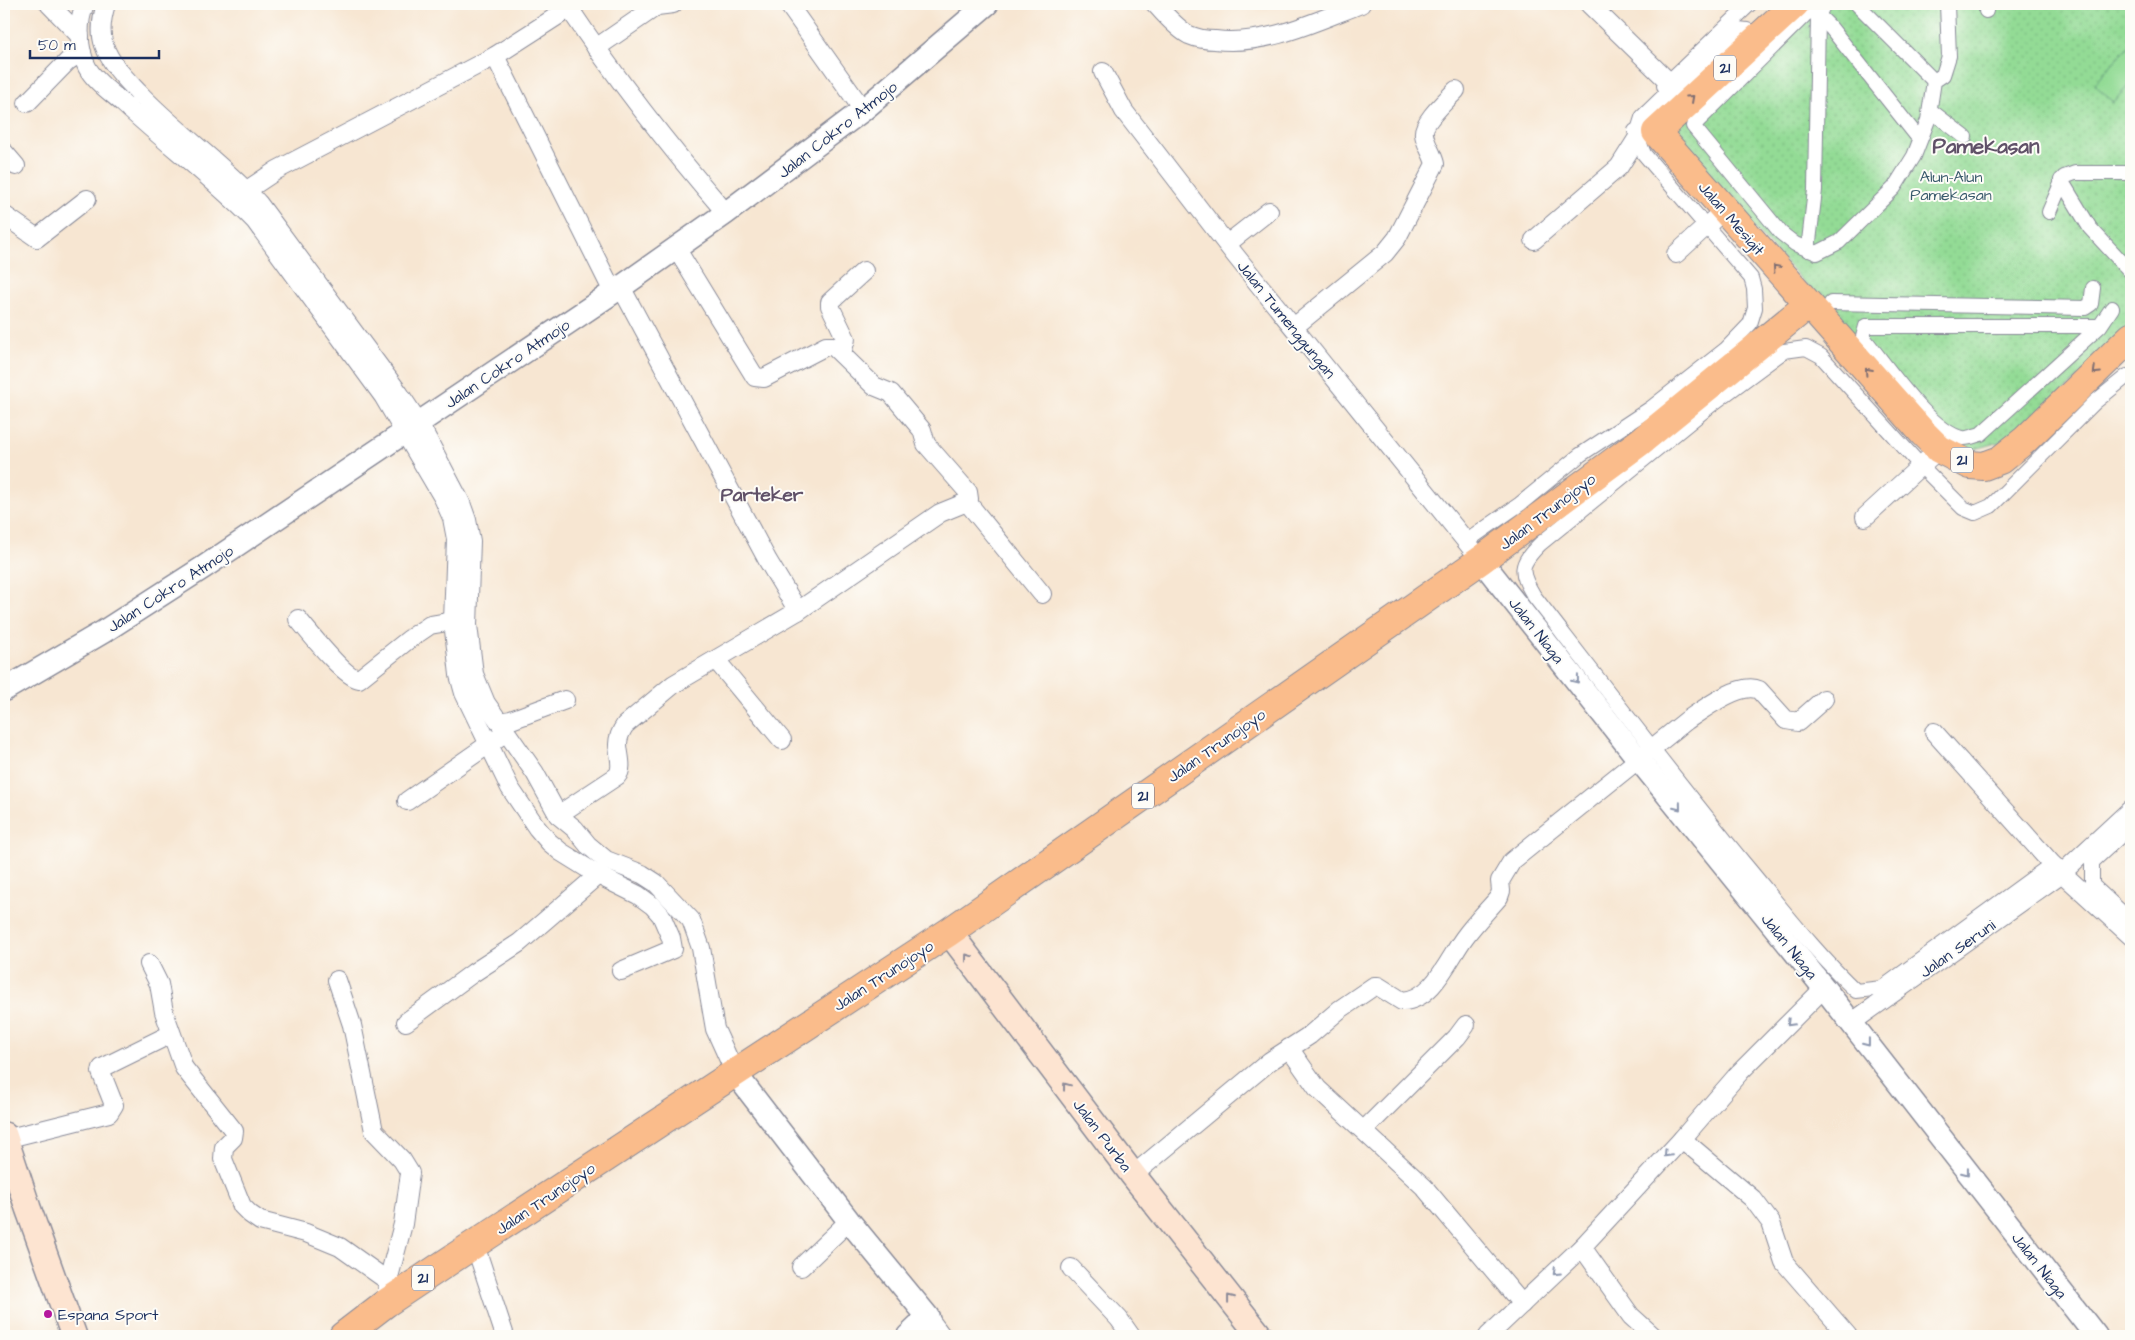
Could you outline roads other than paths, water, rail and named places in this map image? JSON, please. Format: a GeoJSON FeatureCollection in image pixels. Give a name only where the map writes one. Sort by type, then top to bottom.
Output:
{"type":"FeatureCollection","features":[{"type":"Feature","properties":{"kind":"highway","name":"21"},"geometry":{"type":"LineString","coordinates":[[1646,129],[1755,42],[1812,8]]}},
{"type":"Feature","properties":{"kind":"highway","name":"Jalan Mesigit"},"geometry":{"type":"LineString","coordinates":[[1646,129],[1716,218],[1820,304]]}},
{"type":"Feature","properties":{"kind":"highway","name":"21"},"geometry":{"type":"LineString","coordinates":[[1820,304],[1930,457],[1970,465],[1984,466],[2000,460],[2025,440],[2131,337]]}},
{"type":"Feature","properties":{"kind":"highway","name":"Jalan Trunojoyo"},"geometry":{"type":"LineString","coordinates":[[465,1251],[950,932],[1474,550],[1640,442],[1820,304]]}},
{"type":"Feature","properties":{"kind":"highway","name":"21"},"geometry":{"type":"LineString","coordinates":[[343,1336],[388,1295],[465,1251]]}},
{"type":"Feature","properties":{"kind":"main road","name":"Jalan Purba"},"geometry":{"type":"LineString","coordinates":[[950,932],[1134,1175],[1260,1336]]}},
{"type":"Feature","properties":{"kind":"main road"},"geometry":{"type":"LineString","coordinates":[[4,1137],[74,1336]]}},
{"type":"Feature","properties":{"kind":"street"},"geometry":{"type":"LineString","coordinates":[[49,4],[88,44],[117,70],[157,123],[255,221],[278,240]]}},
{"type":"Feature","properties":{"kind":"street"},"geometry":{"type":"LineString","coordinates":[[85,4],[80,19],[88,44],[87,67],[93,76],[247,190],[259,204],[278,240],[448,475],[468,520],[471,541],[468,625],[463,641],[459,675],[464,693],[498,735],[535,773],[558,815],[606,860],[642,874],[656,883],[691,920],[700,945],[715,1030],[735,1073],[849,1221],[942,1336]]}},
{"type":"Feature","properties":{"kind":"street"},"geometry":{"type":"LineString","coordinates":[[27,103],[68,61],[88,44],[101,24],[106,4]]}},
{"type":"Feature","properties":{"kind":"street"},"geometry":{"type":"LineString","coordinates":[[596,48],[657,6],[673,4]]}},
{"type":"Feature","properties":{"kind":"street"},"geometry":{"type":"LineString","coordinates":[[788,4],[863,110]]}},
{"type":"Feature","properties":{"kind":"street","name":"Jalan Cokro Atmojo"},"geometry":{"type":"LineString","coordinates":[[4,690],[103,632],[617,290],[726,213],[863,110],[987,4]]}},
{"type":"Feature","properties":{"kind":"street"},"geometry":{"type":"LineString","coordinates":[[1155,4],[1171,21],[1189,35],[1207,40],[1234,43],[1286,33],[1361,4]]}},
{"type":"Feature","properties":{"kind":"street"},"geometry":{"type":"LineString","coordinates":[[1589,4],[1672,84]]}},
{"type":"Feature","properties":{"kind":"street"},"geometry":{"type":"LineString","coordinates":[[1534,240],[1619,167],[1646,129],[1672,84],[1750,4]]}},
{"type":"Feature","properties":{"kind":"street"},"geometry":{"type":"LineString","coordinates":[[1857,4],[1934,81]]}},
{"type":"Feature","properties":{"kind":"street"},"geometry":{"type":"LineString","coordinates":[[1812,8],[1813,12],[1807,14],[1693,126],[1781,233],[1795,244],[1817,253],[1839,242],[1894,188],[1914,156],[1928,120],[1934,81],[1943,75],[1949,56],[1947,4]]}},
{"type":"Feature","properties":{"kind":"street"},"geometry":{"type":"LineString","coordinates":[[247,190],[278,170],[495,56],[573,6],[596,48],[675,153],[726,213]]}},
{"type":"Feature","properties":{"kind":"street"},"geometry":{"type":"LineString","coordinates":[[1812,8],[1831,28],[1920,140]]}},
{"type":"Feature","properties":{"kind":"street"},"geometry":{"type":"LineString","coordinates":[[1808,250],[1815,190],[1812,8]]}},
{"type":"Feature","properties":{"kind":"street"},"geometry":{"type":"LineString","coordinates":[[1672,84],[1738,31],[1747,32],[1755,42]]}},
{"type":"Feature","properties":{"kind":"street"},"geometry":{"type":"LineString","coordinates":[[495,56],[617,290],[763,552],[798,611]]}},
{"type":"Feature","properties":{"kind":"street","name":"Jalan Tumenggungan"},"geometry":{"type":"LineString","coordinates":[[1103,72],[1124,111],[1227,244],[1474,550]]}},
{"type":"Feature","properties":{"kind":"street"},"geometry":{"type":"LineString","coordinates":[[1294,327],[1385,253],[1397,238],[1435,164],[1424,136],[1425,125],[1456,90]]}},
{"type":"Feature","properties":{"kind":"street"},"geometry":{"type":"LineString","coordinates":[[1930,110],[1965,138]]}},
{"type":"Feature","properties":{"kind":"street"},"geometry":{"type":"LineString","coordinates":[[4,152],[16,166]]}},
{"type":"Feature","properties":{"kind":"street"},"geometry":{"type":"LineString","coordinates":[[2049,212],[2064,177],[2075,173],[2131,173]]}},
{"type":"Feature","properties":{"kind":"street"},"geometry":{"type":"LineString","coordinates":[[2062,180],[2090,228],[2131,272]]}},
{"type":"Feature","properties":{"kind":"street"},"geometry":{"type":"LineString","coordinates":[[4,215],[36,238],[87,200]]}},
{"type":"Feature","properties":{"kind":"street"},"geometry":{"type":"LineString","coordinates":[[1227,244],[1269,211]]}},
{"type":"Feature","properties":{"kind":"street"},"geometry":{"type":"LineString","coordinates":[[1474,550],[1520,504],[1580,455],[1650,408],[1726,349],[1750,324],[1755,308],[1754,288],[1716,218],[1676,254]]}},
{"type":"Feature","properties":{"kind":"street"},"geometry":{"type":"LineString","coordinates":[[558,815],[620,773],[618,744],[620,733],[625,725],[674,684],[798,611],[940,513],[967,502],[970,496],[926,444],[922,430],[891,393],[874,386],[833,346],[826,346],[764,378],[755,377],[676,248]]}},
{"type":"Feature","properties":{"kind":"street"},"geometry":{"type":"LineString","coordinates":[[842,353],[846,339],[830,306],[830,302],[864,272]]}},
{"type":"Feature","properties":{"kind":"street"},"geometry":{"type":"LineString","coordinates":[[1820,304],[2085,308],[2091,304],[2093,288]]}},
{"type":"Feature","properties":{"kind":"street"},"geometry":{"type":"LineString","coordinates":[[2100,326],[1866,326],[1863,337],[1927,416],[1955,435],[1964,438],[1982,434],[2100,326],[2112,308]]}},
{"type":"Feature","properties":{"kind":"street"},"geometry":{"type":"LineString","coordinates":[[2057,868],[1882,988],[1856,991],[1836,972],[1646,755],[1534,596],[1523,579],[1523,567],[1530,554],[1711,405],[1784,351],[1806,348],[1821,356],[1930,457],[1963,508],[1975,513],[1990,506],[2095,402],[2127,376],[2131,376]]}},
{"type":"Feature","properties":{"kind":"street"},"geometry":{"type":"LineString","coordinates":[[412,427],[452,518],[456,540],[453,620],[463,641],[498,735],[510,788],[537,828],[561,852],[598,875],[638,895],[653,906],[660,915],[671,938],[673,949]]}},
{"type":"Feature","properties":{"kind":"street"},"geometry":{"type":"LineString","coordinates":[[1865,517],[1930,457]]}},
{"type":"Feature","properties":{"kind":"street"},"geometry":{"type":"LineString","coordinates":[[967,502],[1042,594]]}},
{"type":"Feature","properties":{"kind":"street","name":"Jalan Niaga"},"geometry":{"type":"LineString","coordinates":[[1474,550],[1646,755],[1851,1023],[2096,1336]]}},
{"type":"Feature","properties":{"kind":"street"},"geometry":{"type":"LineString","coordinates":[[298,619],[341,668],[354,678],[359,679],[430,625],[453,620]]}},
{"type":"Feature","properties":{"kind":"street"},"geometry":{"type":"LineString","coordinates":[[716,660],[782,740]]}},
{"type":"Feature","properties":{"kind":"street"},"geometry":{"type":"LineString","coordinates":[[1134,1175],[1270,1061],[1310,1035],[1339,1010],[1374,986],[1378,986],[1402,1002],[1416,999],[1444,970],[1465,936],[1499,897],[1500,881],[1512,861],[1686,721],[1714,702],[1746,688],[1754,687],[1759,690],[1786,720],[1792,722],[1798,722],[1824,699]]}},
{"type":"Feature","properties":{"kind":"street"},"geometry":{"type":"LineString","coordinates":[[407,801],[498,735],[511,720],[565,700]]}},
{"type":"Feature","properties":{"kind":"street"},"geometry":{"type":"LineString","coordinates":[[1934,732],[2057,868],[2131,936]]}},
{"type":"Feature","properties":{"kind":"street","name":"Jalan Seruni"},"geometry":{"type":"LineString","coordinates":[[1851,1023],[2131,810]]}},
{"type":"Feature","properties":{"kind":"street"},"geometry":{"type":"LineString","coordinates":[[2131,826],[2092,862],[2090,877],[2092,885],[2131,922]]}},
{"type":"Feature","properties":{"kind":"street"},"geometry":{"type":"LineString","coordinates":[[406,1022],[473,973],[519,943],[598,875]]}},
{"type":"Feature","properties":{"kind":"street"},"geometry":{"type":"LineString","coordinates":[[621,970],[673,949],[700,945]]}},
{"type":"Feature","properties":{"kind":"street"},"geometry":{"type":"LineString","coordinates":[[149,964],[159,984],[164,1012],[184,1068],[234,1131],[233,1138],[224,1147],[223,1159],[242,1206],[260,1221],[306,1233],[340,1247],[388,1295]]}},
{"type":"Feature","properties":{"kind":"street"},"geometry":{"type":"LineString","coordinates":[[338,980],[352,1025],[374,1131],[402,1160],[410,1173],[403,1224],[388,1295]]}},
{"type":"Feature","properties":{"kind":"street"},"geometry":{"type":"LineString","coordinates":[[1488,1336],[1582,1247],[1682,1139],[1740,1072],[1824,988]]}},
{"type":"Feature","properties":{"kind":"street"},"geometry":{"type":"LineString","coordinates":[[1364,1130],[1466,1025]]}},
{"type":"Feature","properties":{"kind":"street"},"geometry":{"type":"LineString","coordinates":[[4,1137],[109,1113],[114,1105],[101,1072],[102,1068],[171,1034]]}},
{"type":"Feature","properties":{"kind":"street"},"geometry":{"type":"LineString","coordinates":[[1289,1048],[1318,1088],[1424,1186],[1522,1304]]}},
{"type":"Feature","properties":{"kind":"street"},"geometry":{"type":"LineString","coordinates":[[1682,1139],[1753,1199],[1771,1223],[1784,1262],[1848,1336]]}},
{"type":"Feature","properties":{"kind":"street"},"geometry":{"type":"LineString","coordinates":[[801,1267],[849,1221]]}},
{"type":"Feature","properties":{"kind":"street"},"geometry":{"type":"LineString","coordinates":[[1582,1247],[1631,1316],[1653,1336]]}},
{"type":"Feature","properties":{"kind":"street"},"geometry":{"type":"LineString","coordinates":[[465,1251],[505,1336]]}},
{"type":"Feature","properties":{"kind":"street"},"geometry":{"type":"LineString","coordinates":[[1071,1268],[1119,1319],[1131,1336]]}},
{"type":"Feature","properties":{"kind":"street"},"geometry":{"type":"LineString","coordinates":[[908,1336],[928,1317]]}},
{"type":"Feature","properties":{"kind":"place","name":"Espana Sport"},"geometry":{"type":"Point","coordinates":[48,1314]}},
{"type":"Feature","properties":{"kind":"district","name":"Pamekasan"},"geometry":{"type":"Point","coordinates":[1986,146]}},
{"type":"Feature","properties":{"kind":"district","name":"Parteker"},"geometry":{"type":"Point","coordinates":[762,494]}},
{"type":"Feature","properties":{"kind":"park label","name":"Alun-Alun Pamekasan"},"geometry":{"type":"Point","coordinates":[1951,185]}}]}
